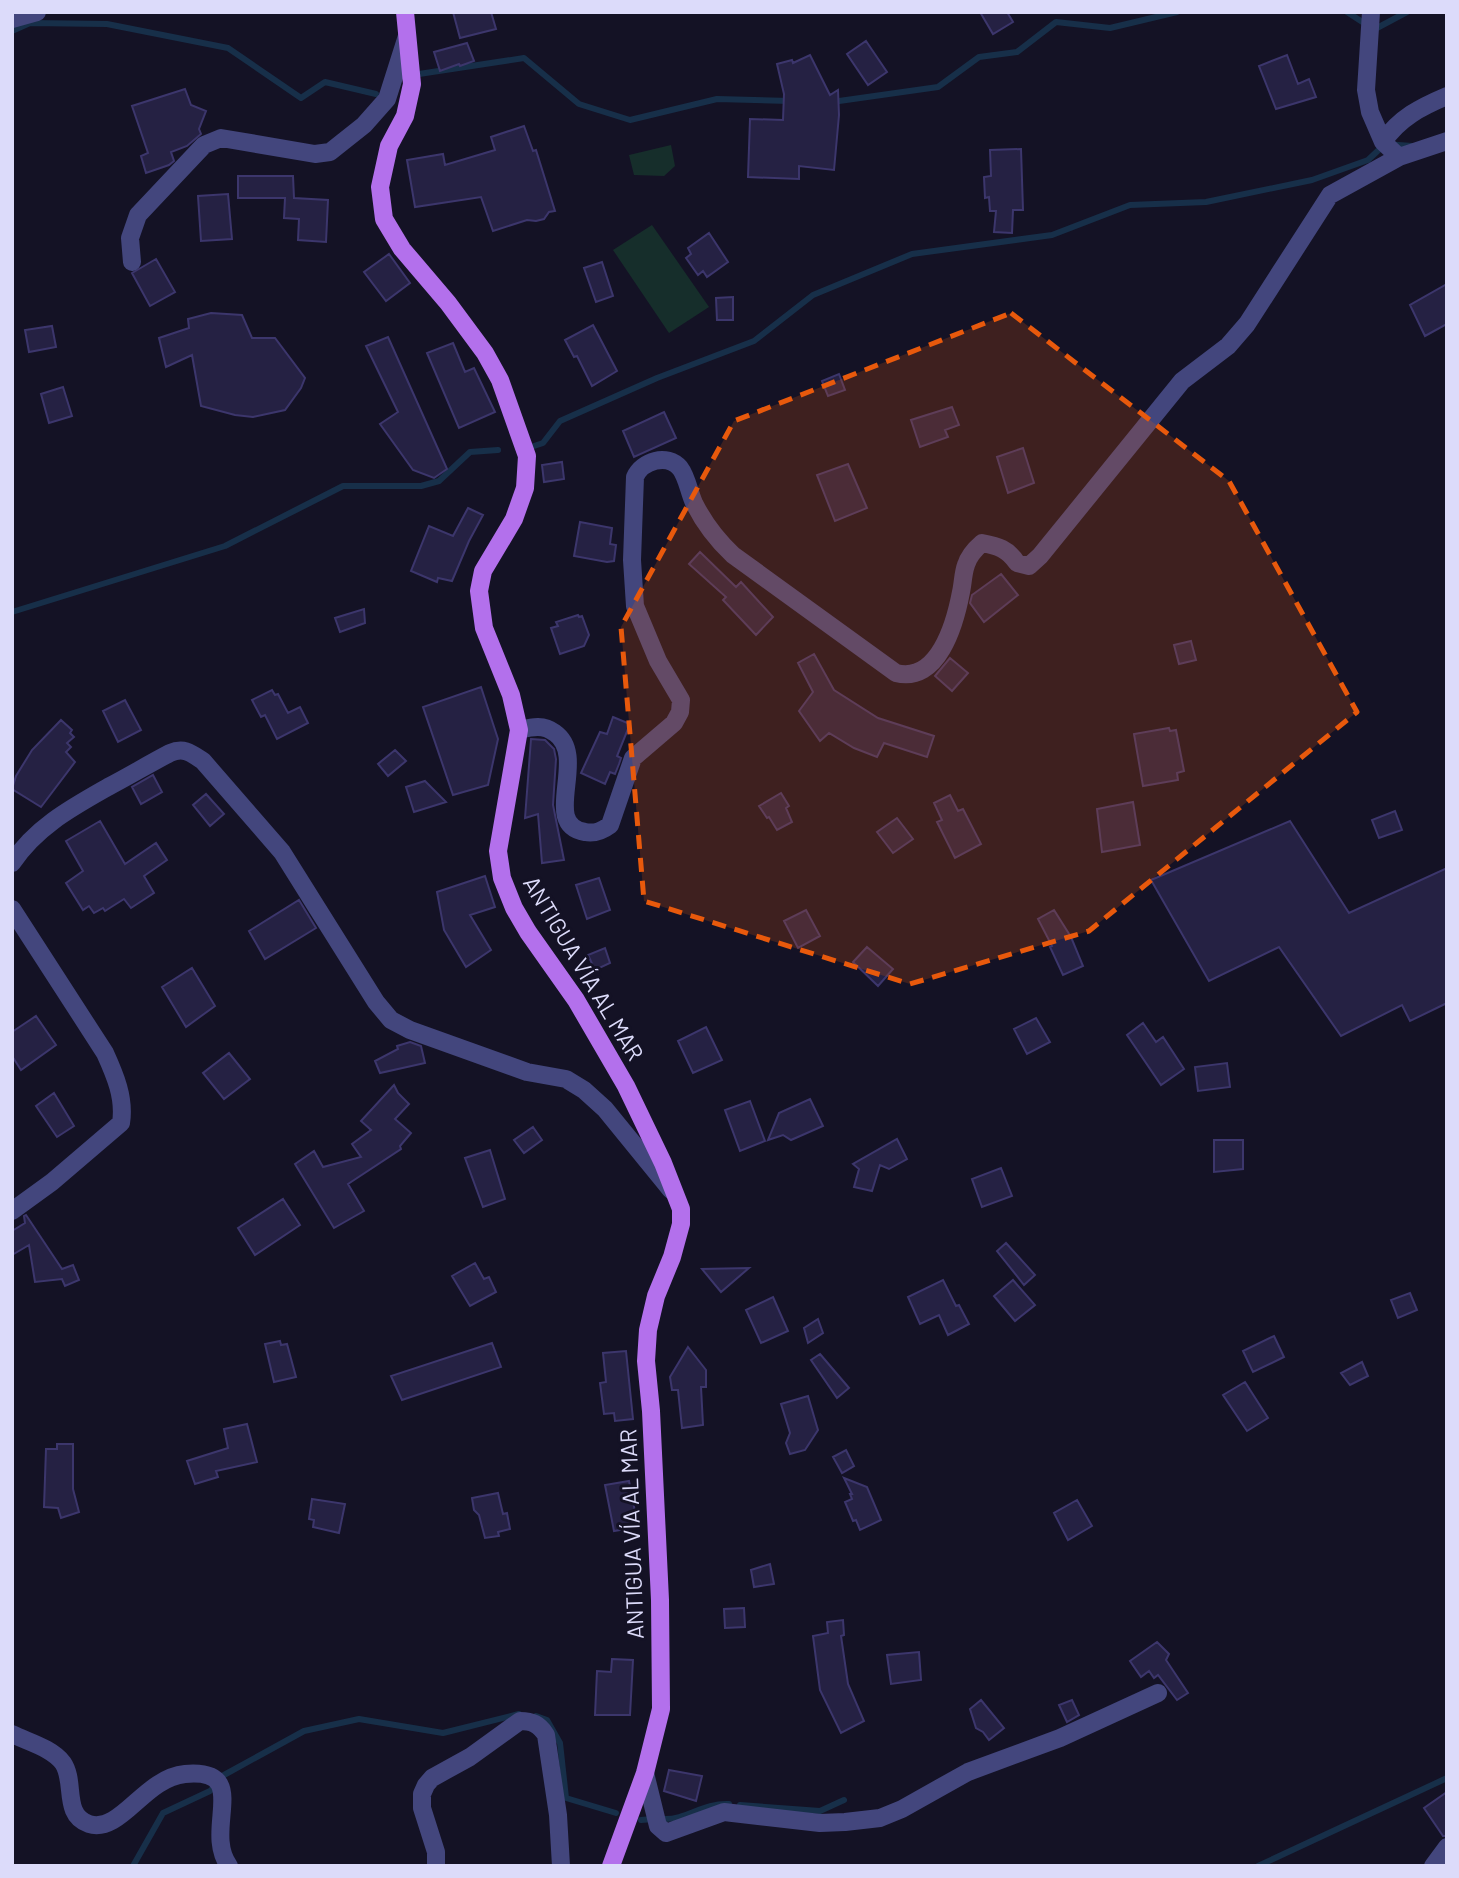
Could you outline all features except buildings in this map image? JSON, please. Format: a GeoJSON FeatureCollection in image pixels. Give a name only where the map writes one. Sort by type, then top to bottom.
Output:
{"type":"FeatureCollection","features":[{"type":"Feature","properties":{"kind":"main road","name":"ANTIGUA VÍA AL MAR"},"geometry":{"type":"LineString","coordinates":[[405,12],[412,84],[405,116],[389,146],[380,187],[384,219],[402,249],[449,303],[485,353],[500,380],[527,456],[525,488],[514,519],[483,572],[478,591],[484,628],[511,695],[519,730],[498,851],[502,878],[514,908],[528,932],[576,1000],[626,1086],[679,1199],[681,1224],[656,1296],[648,1330],[646,1362],[651,1411],[660,1600],[661,1709],[645,1773],[611,1866]]}},
{"type":"Feature","properties":{"kind":"street"},"geometry":{"type":"LineString","coordinates":[[12,19],[37,12]]}},
{"type":"Feature","properties":{"kind":"street"},"geometry":{"type":"LineString","coordinates":[[1371,12],[1366,90],[1370,111],[1383,142],[1398,157]]}},
{"type":"Feature","properties":{"kind":"street"},"geometry":{"type":"LineString","coordinates":[[132,262],[130,238],[138,215],[204,145],[221,138],[315,154],[330,152],[364,125],[387,99],[407,36]]}},
{"type":"Feature","properties":{"kind":"street"},"geometry":{"type":"LineString","coordinates":[[1383,142],[1392,128],[1413,111],[1447,96]]}},
{"type":"Feature","properties":{"kind":"street"},"geometry":{"type":"LineString","coordinates":[[519,730],[537,726],[552,730],[562,738],[569,759],[564,808],[567,820],[577,830],[592,833],[602,831],[610,825],[633,758],[674,723],[680,712],[681,701],[648,639],[635,606],[632,584],[635,477],[639,468],[645,464],[662,460],[673,462],[682,469],[704,522],[717,540],[733,555],[896,673],[915,675],[923,671],[932,663],[951,629],[961,594],[965,565],[973,550],[982,543],[1003,548],[1017,563],[1029,566],[1040,556],[1182,381],[1228,346],[1247,324],[1330,195],[1398,157],[1447,141]]}},
{"type":"Feature","properties":{"kind":"street"},"geometry":{"type":"LineString","coordinates":[[12,863],[39,831],[67,810],[170,753],[179,750],[190,752],[203,761],[282,852],[376,1002],[391,1020],[411,1030],[527,1072],[566,1079],[584,1090],[605,1109],[679,1199]]}},
{"type":"Feature","properties":{"kind":"street"},"geometry":{"type":"LineString","coordinates":[[12,909],[105,1053],[115,1075],[123,1112],[121,1123],[52,1182],[12,1211]]}},
{"type":"Feature","properties":{"kind":"street"},"geometry":{"type":"LineString","coordinates":[[645,1773],[658,1826],[666,1833],[724,1812],[820,1823],[880,1818],[902,1809],[968,1772],[1060,1738],[1158,1693]]}},
{"type":"Feature","properties":{"kind":"street"},"geometry":{"type":"LineString","coordinates":[[436,1866],[436,1852],[422,1808],[422,1794],[426,1785],[432,1778],[470,1758],[520,1721],[529,1721],[538,1725],[547,1735],[561,1866]]}},
{"type":"Feature","properties":{"kind":"street"},"geometry":{"type":"LineString","coordinates":[[12,1734],[43,1748],[63,1763],[68,1772],[73,1809],[76,1815],[93,1825],[112,1822],[144,1792],[169,1777],[191,1773],[216,1780],[222,1786],[224,1795],[219,1821],[220,1846],[229,1866]]}},
{"type":"Feature","properties":{"kind":"street"},"geometry":{"type":"LineString","coordinates":[[1433,1866],[1447,1847]]}},
{"type":"Feature","properties":{"kind":"highlighted area"},"geometry":{"type":"Polygon","coordinates":[[[1011,313],[1229,481],[1357,712],[1089,931],[910,984],[644,901],[621,627],[734,421],[1011,313]]]}},
{"type":"Feature","properties":{"kind":"green space"},"geometry":{"type":"Polygon","coordinates":[[[671,145],[675,166],[664,176],[634,175],[629,155],[671,145]]]}},
{"type":"Feature","properties":{"kind":"green space"},"geometry":{"type":"Polygon","coordinates":[[[652,225],[709,307],[669,333],[613,250],[652,225]]]}},
{"type":"Feature","properties":{"kind":"waterway"},"geometry":{"type":"LineString","coordinates":[[832,102],[938,87],[979,57],[1017,52],[1056,22],[1110,28],[1177,12]]}},
{"type":"Feature","properties":{"kind":"waterway"},"geometry":{"type":"LineString","coordinates":[[1347,12],[1367,25]]}},
{"type":"Feature","properties":{"kind":"waterway"},"geometry":{"type":"LineString","coordinates":[[1377,28],[1407,12]]}},
{"type":"Feature","properties":{"kind":"waterway"},"geometry":{"type":"LineString","coordinates":[[12,31],[30,23],[107,24],[228,48],[301,98],[325,82],[376,94]]}},
{"type":"Feature","properties":{"kind":"waterway"},"geometry":{"type":"LineString","coordinates":[[419,74],[524,58],[579,104],[630,120],[717,99],[790,101]]}},
{"type":"Feature","properties":{"kind":"waterway"},"geometry":{"type":"LineString","coordinates":[[531,447],[543,443],[560,421],[657,378],[754,341],[813,295],[912,254],[1052,235],[1130,205],[1206,202],[1312,180],[1368,160],[1385,144],[1412,146]]}},
{"type":"Feature","properties":{"kind":"waterway"},"geometry":{"type":"LineString","coordinates":[[12,612],[225,546],[343,486],[421,486],[439,481],[470,452],[498,450]]}},
{"type":"Feature","properties":{"kind":"waterway"},"geometry":{"type":"LineString","coordinates":[[224,1775],[304,1731],[359,1719],[443,1733],[519,1714]]}},
{"type":"Feature","properties":{"kind":"waterway"},"geometry":{"type":"LineString","coordinates":[[536,1716],[547,1720],[560,1743],[566,1798],[616,1813]]}},
{"type":"Feature","properties":{"kind":"waterway"},"geometry":{"type":"LineString","coordinates":[[1258,1866],[1447,1778]]}},
{"type":"Feature","properties":{"kind":"waterway"},"geometry":{"type":"LineString","coordinates":[[133,1866],[163,1813],[210,1791],[215,1786]]}},
{"type":"Feature","properties":{"kind":"waterway"},"geometry":{"type":"LineString","coordinates":[[740,1805],[820,1811],[844,1800]]}},
{"type":"Feature","properties":{"kind":"waterway"},"geometry":{"type":"LineString","coordinates":[[663,1819],[680,1817],[719,1804],[729,1804]]}},
{"type":"Feature","properties":{"kind":"waterway"},"geometry":{"type":"LineString","coordinates":[[641,1820],[653,1819]]}}]}
